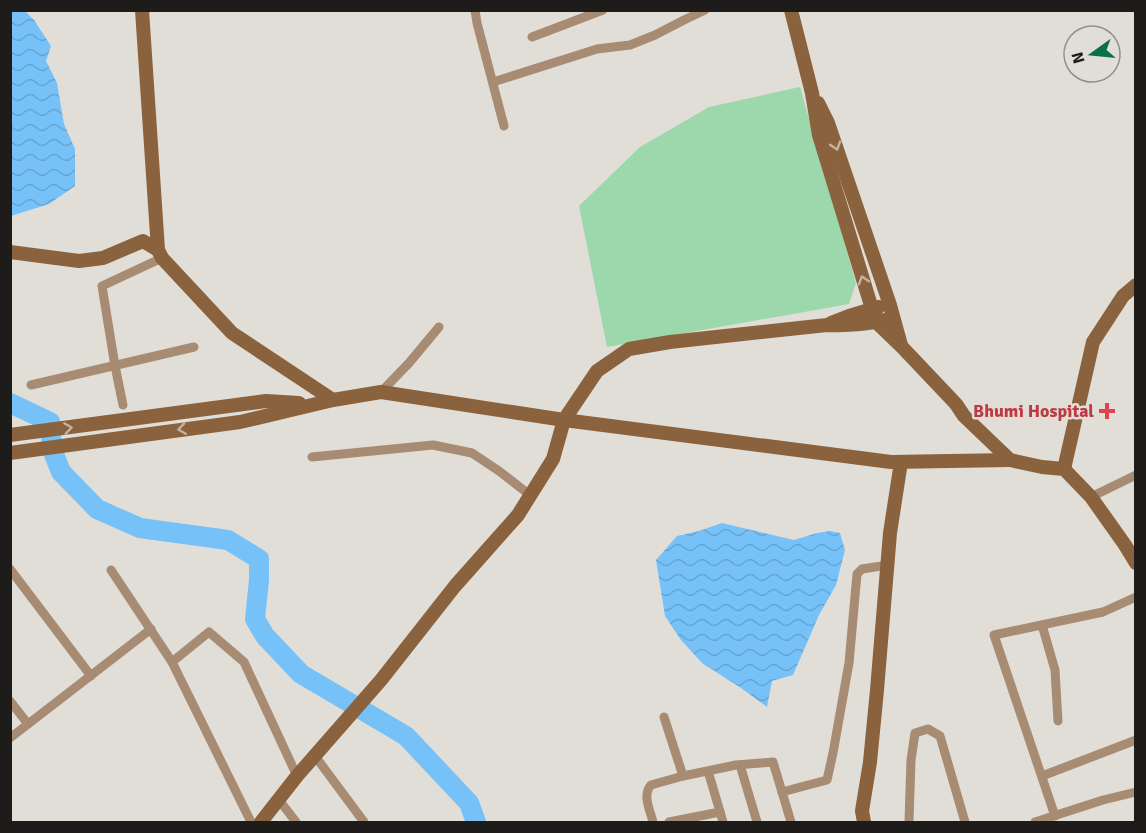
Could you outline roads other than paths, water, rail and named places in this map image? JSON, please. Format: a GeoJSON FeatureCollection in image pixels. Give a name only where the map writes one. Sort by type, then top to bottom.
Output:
{"type":"FeatureCollection","features":[{"type":"Feature","properties":{"kind":"street"},"geometry":{"type":"LineString","coordinates":[[142,10],[160,254]]}},
{"type":"Feature","properties":{"kind":"street"},"geometry":{"type":"LineString","coordinates":[[475,10],[504,126]]}},
{"type":"Feature","properties":{"kind":"street"},"geometry":{"type":"LineString","coordinates":[[532,37],[603,10]]}},
{"type":"Feature","properties":{"kind":"street"},"geometry":{"type":"LineString","coordinates":[[493,82],[597,49],[630,45],[656,36],[705,10]]}},
{"type":"Feature","properties":{"kind":"street"},"geometry":{"type":"LineString","coordinates":[[791,10],[812,93],[819,135],[874,315],[956,404],[964,416],[1010,460]]}},
{"type":"Feature","properties":{"kind":"street"},"geometry":{"type":"LineString","coordinates":[[812,93],[828,123],[902,347]]}},
{"type":"Feature","properties":{"kind":"street"},"geometry":{"type":"LineString","coordinates":[[10,252],[79,261],[103,258],[143,241],[160,254],[232,333],[333,400]]}},
{"type":"Feature","properties":{"kind":"street"},"geometry":{"type":"LineString","coordinates":[[123,405],[102,286],[160,254]]}},
{"type":"Feature","properties":{"kind":"street"},"geometry":{"type":"LineString","coordinates":[[1064,469],[1093,342],[1136,285]]}},
{"type":"Feature","properties":{"kind":"street"},"geometry":{"type":"LineString","coordinates":[[261,822],[297,776],[381,680],[455,586],[518,515],[553,459],[564,420],[597,371],[629,349],[670,342],[827,325],[892,311]]}},
{"type":"Feature","properties":{"kind":"street"},"geometry":{"type":"LineString","coordinates":[[381,392],[439,327]]}},
{"type":"Feature","properties":{"kind":"street"},"geometry":{"type":"LineString","coordinates":[[31,385],[194,348]]}},
{"type":"Feature","properties":{"kind":"street"},"geometry":{"type":"LineString","coordinates":[[10,453],[240,422],[333,400],[381,392],[564,420],[891,462],[1010,460],[1064,469],[1091,497],[1136,563]]}},
{"type":"Feature","properties":{"kind":"street"},"geometry":{"type":"LineString","coordinates":[[10,435],[266,401],[316,404]]}},
{"type":"Feature","properties":{"kind":"street"},"geometry":{"type":"LineString","coordinates":[[312,457],[433,445],[472,453],[530,495]]}},
{"type":"Feature","properties":{"kind":"street"},"geometry":{"type":"LineString","coordinates":[[864,822],[862,812],[878,690],[890,533],[902,462]]}},
{"type":"Feature","properties":{"kind":"street"},"geometry":{"type":"LineString","coordinates":[[1091,497],[1136,475]]}},
{"type":"Feature","properties":{"kind":"street"},"geometry":{"type":"LineString","coordinates":[[782,792],[827,780],[849,663],[857,574],[862,569],[888,564]]}},
{"type":"Feature","properties":{"kind":"street"},"geometry":{"type":"LineString","coordinates":[[10,569],[91,676]]}},
{"type":"Feature","properties":{"kind":"street"},"geometry":{"type":"LineString","coordinates":[[111,570],[172,662],[251,822]]}},
{"type":"Feature","properties":{"kind":"street"},"geometry":{"type":"LineString","coordinates":[[1055,816],[994,635],[1103,612],[1136,597]]}},
{"type":"Feature","properties":{"kind":"street"},"geometry":{"type":"LineString","coordinates":[[1042,625],[1055,670],[1058,721]]}},
{"type":"Feature","properties":{"kind":"street"},"geometry":{"type":"LineString","coordinates":[[10,738],[150,629]]}},
{"type":"Feature","properties":{"kind":"street"},"geometry":{"type":"LineString","coordinates":[[172,662],[209,632],[244,662],[297,776]]}},
{"type":"Feature","properties":{"kind":"street"},"geometry":{"type":"LineString","coordinates":[[10,701],[28,724]]}},
{"type":"Feature","properties":{"kind":"street"},"geometry":{"type":"LineString","coordinates":[[664,717],[683,776]]}},
{"type":"Feature","properties":{"kind":"street"},"geometry":{"type":"LineString","coordinates":[[909,822],[911,760],[915,733],[928,729],[940,736],[965,822]]}},
{"type":"Feature","properties":{"kind":"street"},"geometry":{"type":"LineString","coordinates":[[1042,776],[1136,740]]}},
{"type":"Feature","properties":{"kind":"street"},"geometry":{"type":"LineString","coordinates":[[315,756],[364,822]]}},
{"type":"Feature","properties":{"kind":"street"},"geometry":{"type":"LineString","coordinates":[[652,822],[646,794],[651,785],[708,771],[773,762],[791,822]]}},
{"type":"Feature","properties":{"kind":"street"},"geometry":{"type":"LineString","coordinates":[[740,765],[757,822]]}},
{"type":"Feature","properties":{"kind":"street"},"geometry":{"type":"LineString","coordinates":[[708,771],[723,822]]}},
{"type":"Feature","properties":{"kind":"street"},"geometry":{"type":"LineString","coordinates":[[1035,822],[1136,792]]}},
{"type":"Feature","properties":{"kind":"street"},"geometry":{"type":"LineString","coordinates":[[279,800],[296,822]]}},
{"type":"Feature","properties":{"kind":"street"},"geometry":{"type":"LineString","coordinates":[[669,822],[720,812]]}},
{"type":"Feature","properties":{"kind":"water"},"geometry":{"type":"Polygon","coordinates":[[[11,10],[25,11],[34,20],[51,46],[46,61],[57,83],[64,124],[75,149],[75,186],[49,204],[11,216],[11,10]]]}},
{"type":"Feature","properties":{"kind":"water"},"geometry":{"type":"Polygon","coordinates":[[[722,523],[794,540],[830,531],[840,533],[845,550],[836,585],[819,615],[793,675],[772,681],[767,707],[702,663],[681,640],[665,616],[656,560],[677,536],[722,523]]]}},
{"type":"Feature","properties":{"kind":"waterway"},"geometry":{"type":"LineString","coordinates":[[10,403],[50,422],[52,449],[61,472],[97,509],[140,528],[228,540],[259,559],[255,619],[265,636],[301,674],[406,736],[469,803],[476,822]]}},
{"type":"Feature","properties":{"kind":"place","name":"Bhumi Hospital"},"geometry":{"type":"Point","coordinates":[1107,411]}}]}
